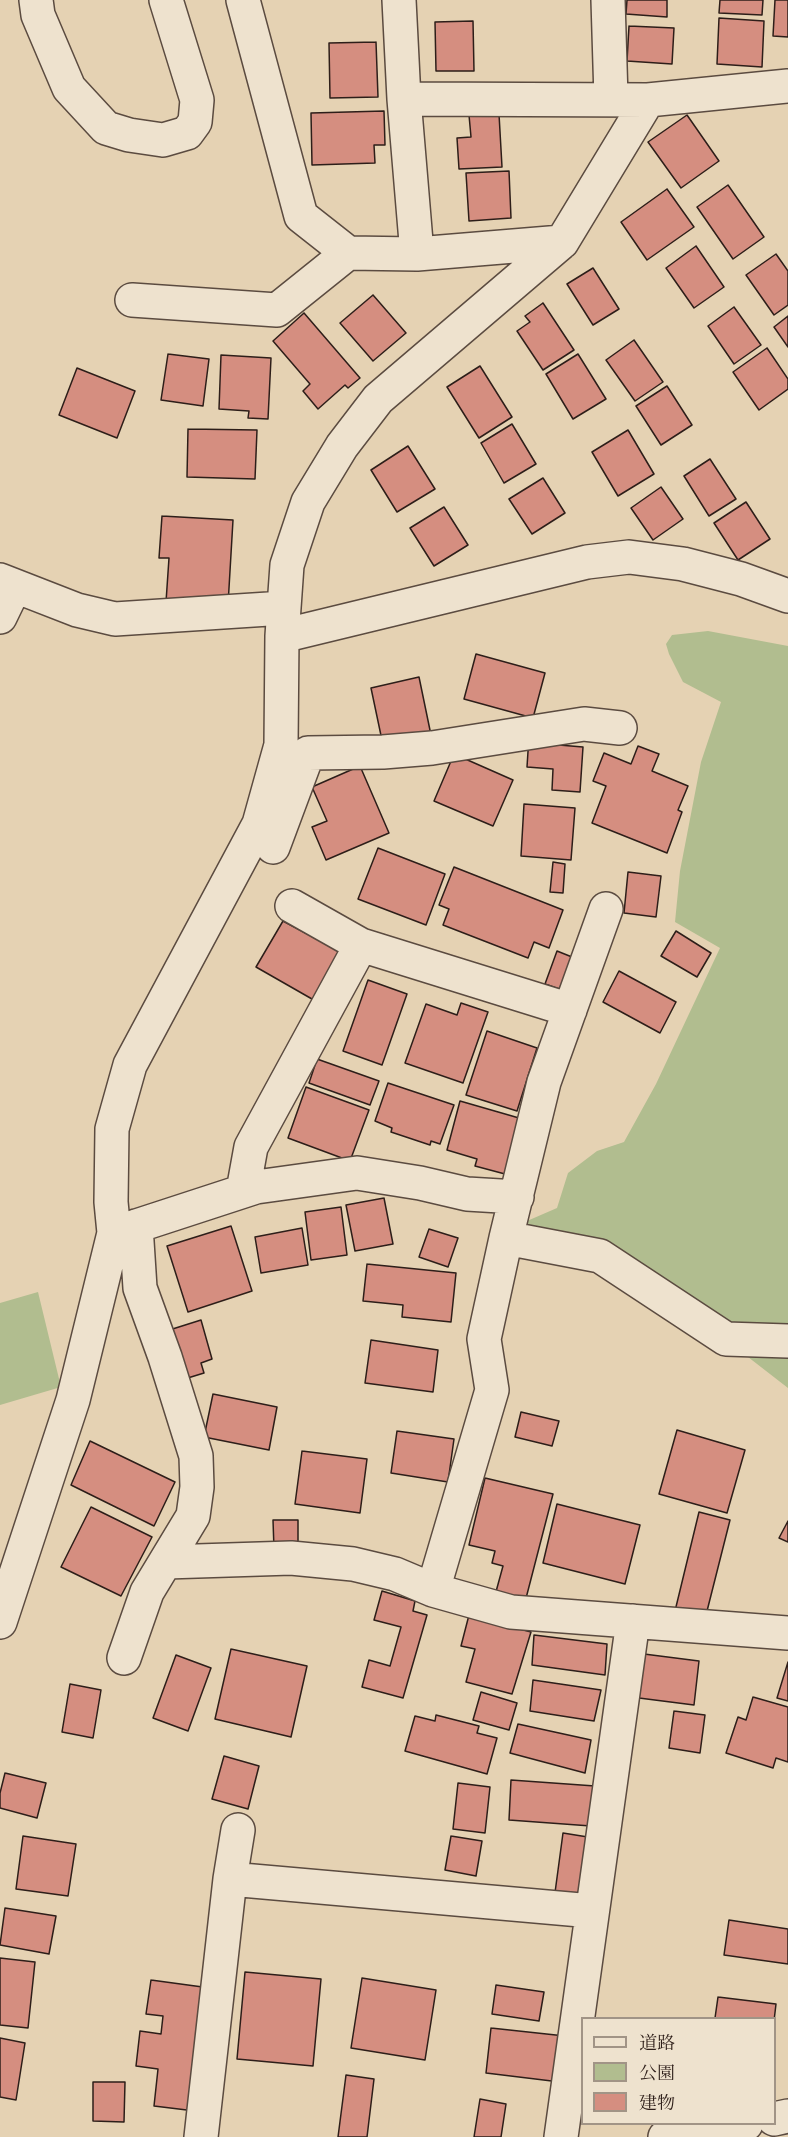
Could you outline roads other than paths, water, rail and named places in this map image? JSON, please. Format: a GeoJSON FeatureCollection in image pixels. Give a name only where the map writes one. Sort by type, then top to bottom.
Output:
{"type":"FeatureCollection","features":[{"type":"Feature","properties":{"kind":"street"},"geometry":{"type":"LineString","coordinates":[[36,0],[38,15],[69,88],[105,128],[129,135],[163,140],[187,133],[195,122],[197,100],[166,0]]}},
{"type":"Feature","properties":{"kind":"street"},"geometry":{"type":"LineString","coordinates":[[243,0],[301,216],[348,253],[417,254],[562,242]]}},
{"type":"Feature","properties":{"kind":"street"},"geometry":{"type":"LineString","coordinates":[[399,0],[404,99],[417,254]]}},
{"type":"Feature","properties":{"kind":"street"},"geometry":{"type":"LineString","coordinates":[[608,0],[611,98]]}},
{"type":"Feature","properties":{"kind":"street"},"geometry":{"type":"LineString","coordinates":[[404,99],[611,98],[648,100],[788,86]]}},
{"type":"Feature","properties":{"kind":"street"},"geometry":{"type":"LineString","coordinates":[[124,1658],[147,1592],[193,1516],[197,1487],[196,1456],[165,1357],[140,1288],[125,1230],[111,1202],[112,1130],[130,1065],[259,824],[281,745],[283,622],[287,565],[308,502],[342,446],[378,399],[562,242],[648,100]]}},
{"type":"Feature","properties":{"kind":"street"},"geometry":{"type":"LineString","coordinates":[[132,300],[277,310],[348,253]]}},
{"type":"Feature","properties":{"kind":"street"},"geometry":{"type":"LineString","coordinates":[[0,617],[8,583],[77,610],[116,620],[283,622],[586,562],[630,557],[683,564],[741,579],[788,596]]}},
{"type":"Feature","properties":{"kind":"street"},"geometry":{"type":"LineString","coordinates":[[237,866],[272,849],[308,753],[383,752],[432,748],[584,724],[620,728]]}},
{"type":"Feature","properties":{"kind":"street"},"geometry":{"type":"LineString","coordinates":[[292,906],[361,945],[570,1010]]}},
{"type":"Feature","properties":{"kind":"street"},"geometry":{"type":"LineString","coordinates":[[433,1590],[492,1390],[484,1339],[544,1082],[606,909]]}},
{"type":"Feature","properties":{"kind":"street"},"geometry":{"type":"LineString","coordinates":[[243,1191],[251,1147],[361,945]]}},
{"type":"Feature","properties":{"kind":"street"},"geometry":{"type":"LineString","coordinates":[[125,1230],[256,1187],[357,1173],[420,1183],[467,1194],[517,1197]]}},
{"type":"Feature","properties":{"kind":"street"},"geometry":{"type":"LineString","coordinates":[[1,1614],[73,1400],[125,1230]]}},
{"type":"Feature","properties":{"kind":"street"},"geometry":{"type":"LineString","coordinates":[[506,1238],[600,1256],[726,1340],[788,1341]]}},
{"type":"Feature","properties":{"kind":"street"},"geometry":{"type":"LineString","coordinates":[[166,1562],[291,1558],[353,1563],[395,1574],[433,1590],[511,1612],[788,1634]]}},
{"type":"Feature","properties":{"kind":"street"},"geometry":{"type":"LineString","coordinates":[[561,2137],[633,1621]]}},
{"type":"Feature","properties":{"kind":"street"},"geometry":{"type":"LineString","coordinates":[[201,2137],[230,1879],[238,1830]]}},
{"type":"Feature","properties":{"kind":"street"},"geometry":{"type":"LineString","coordinates":[[230,1879],[592,1911]]}},
{"type":"Feature","properties":{"kind":"street"},"geometry":{"type":"LineString","coordinates":[[665,2137],[740,2125]]}}]}
